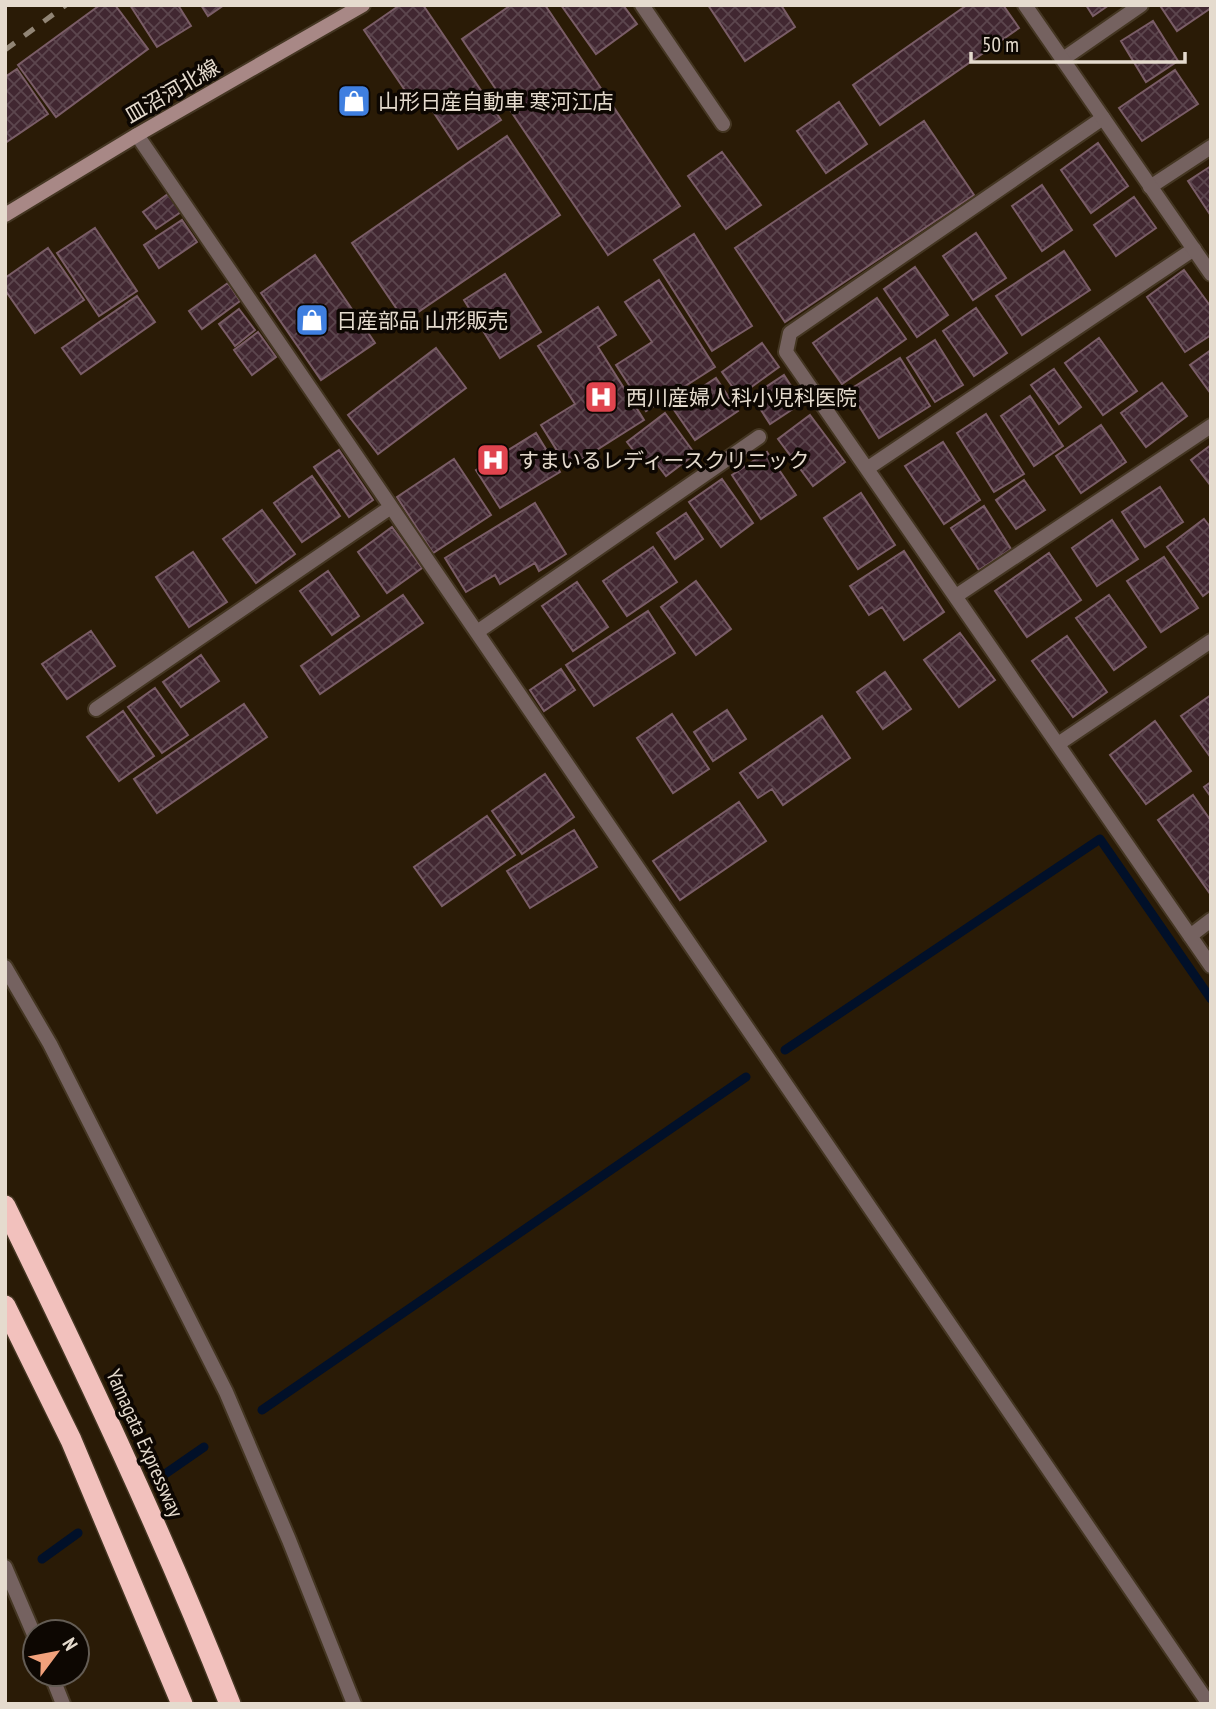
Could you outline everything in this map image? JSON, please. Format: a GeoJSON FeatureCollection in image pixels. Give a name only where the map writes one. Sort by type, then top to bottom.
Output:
{"type":"FeatureCollection","features":[{"type":"Feature","properties":{"kind":"highway","name":"Yamagata Expressway"},"geometry":{"type":"LineString","coordinates":[[5,1206],[106,1413],[200,1627],[230,1704]]}},
{"type":"Feature","properties":{"kind":"highway"},"geometry":{"type":"LineString","coordinates":[[5,1306],[71,1440],[182,1704]]}},
{"type":"Feature","properties":{"kind":"main road","name":"皿沼河北線"},"geometry":{"type":"LineString","coordinates":[[5,215],[137,135],[363,5]]}},
{"type":"Feature","properties":{"kind":"street"},"geometry":{"type":"LineString","coordinates":[[642,5],[723,124]]}},
{"type":"Feature","properties":{"kind":"street"},"geometry":{"type":"LineString","coordinates":[[1026,5],[1211,274]]}},
{"type":"Feature","properties":{"kind":"street"},"geometry":{"type":"LineString","coordinates":[[1063,59],[1141,5]]}},
{"type":"Feature","properties":{"kind":"street"},"geometry":{"type":"LineString","coordinates":[[1103,118],[790,333],[786,352],[1211,966]]}},
{"type":"Feature","properties":{"kind":"street"},"geometry":{"type":"LineString","coordinates":[[137,135],[1209,1704]]}},
{"type":"Feature","properties":{"kind":"street"},"geometry":{"type":"LineString","coordinates":[[1150,187],[1211,147]]}},
{"type":"Feature","properties":{"kind":"street"},"geometry":{"type":"LineString","coordinates":[[868,468],[1194,249]]}},
{"type":"Feature","properties":{"kind":"street"},"geometry":{"type":"LineString","coordinates":[[956,596],[1211,426]]}},
{"type":"Feature","properties":{"kind":"street"},"geometry":{"type":"LineString","coordinates":[[477,632],[759,437]]}},
{"type":"Feature","properties":{"kind":"street"},"geometry":{"type":"LineString","coordinates":[[96,709],[390,507]]}},
{"type":"Feature","properties":{"kind":"street"},"geometry":{"type":"LineString","coordinates":[[1058,744],[1211,641]]}},
{"type":"Feature","properties":{"kind":"street"},"geometry":{"type":"LineString","coordinates":[[1190,936],[1211,920]]}},
{"type":"Feature","properties":{"kind":"street"},"geometry":{"type":"LineString","coordinates":[[5,967],[50,1044],[226,1392],[289,1540],[354,1704]]}},
{"type":"Feature","properties":{"kind":"street"},"geometry":{"type":"LineString","coordinates":[[5,1567],[27,1618]]}},
{"type":"Feature","properties":{"kind":"building"},"geometry":{"type":"Polygon","coordinates":[[[100,5],[115,5],[148,49],[56,117],[18,65],[100,5]]]}},
{"type":"Feature","properties":{"kind":"building"},"geometry":{"type":"Polygon","coordinates":[[[130,5],[178,5],[191,26],[157,47],[130,5]]]}},
{"type":"Feature","properties":{"kind":"building"},"geometry":{"type":"Polygon","coordinates":[[[201,5],[224,5],[208,16],[201,5]]]}},
{"type":"Feature","properties":{"kind":"building"},"geometry":{"type":"Polygon","coordinates":[[[400,5],[423,5],[501,120],[458,149],[422,95],[413,102],[364,30],[400,5]]]}},
{"type":"Feature","properties":{"kind":"building"},"geometry":{"type":"Polygon","coordinates":[[[511,5],[545,5],[680,206],[608,255],[462,39],[511,5]]]}},
{"type":"Feature","properties":{"kind":"building"},"geometry":{"type":"Polygon","coordinates":[[[561,5],[623,5],[637,24],[596,54],[561,5]]]}},
{"type":"Feature","properties":{"kind":"building"},"geometry":{"type":"Polygon","coordinates":[[[708,5],[781,5],[795,27],[745,61],[708,5]]]}},
{"type":"Feature","properties":{"kind":"building"},"geometry":{"type":"Polygon","coordinates":[[[967,5],[1003,5],[1019,28],[880,125],[853,85],[967,5]]]}},
{"type":"Feature","properties":{"kind":"building"},"geometry":{"type":"Polygon","coordinates":[[[1086,5],[1109,5],[1093,16],[1086,5]]]}},
{"type":"Feature","properties":{"kind":"building"},"geometry":{"type":"Polygon","coordinates":[[[1211,5],[1211,8],[1177,31],[1161,7],[1211,5]]]}},
{"type":"Feature","properties":{"kind":"building"},"geometry":{"type":"Polygon","coordinates":[[[1153,21],[1178,61],[1146,82],[1121,41],[1153,21]]]}},
{"type":"Feature","properties":{"kind":"building"},"geometry":{"type":"Polygon","coordinates":[[[17,69],[48,114],[5,143],[5,77],[17,69]]]}},
{"type":"Feature","properties":{"kind":"building"},"geometry":{"type":"Polygon","coordinates":[[[1175,70],[1198,104],[1142,141],[1119,108],[1175,70]]]}},
{"type":"Feature","properties":{"kind":"building"},"geometry":{"type":"Polygon","coordinates":[[[839,102],[867,144],[826,173],[797,131],[839,102]]]}},
{"type":"Feature","properties":{"kind":"building"},"geometry":{"type":"Polygon","coordinates":[[[924,121],[974,195],[785,322],[735,248],[924,121]]]}},
{"type":"Feature","properties":{"kind":"building"},"geometry":{"type":"Polygon","coordinates":[[[507,136],[560,215],[405,321],[352,243],[507,136]]]}},
{"type":"Feature","properties":{"kind":"building"},"geometry":{"type":"Polygon","coordinates":[[[1098,143],[1128,186],[1091,213],[1061,170],[1098,143]]]}},
{"type":"Feature","properties":{"kind":"building"},"geometry":{"type":"Polygon","coordinates":[[[722,152],[761,205],[726,229],[688,176],[722,152]]]}},
{"type":"Feature","properties":{"kind":"building"},"geometry":{"type":"Polygon","coordinates":[[[1211,166],[1211,216],[1188,181],[1211,166]]]}},
{"type":"Feature","properties":{"kind":"building"},"geometry":{"type":"Polygon","coordinates":[[[1042,185],[1072,230],[1042,251],[1012,206],[1042,185]]]}},
{"type":"Feature","properties":{"kind":"building"},"geometry":{"type":"Polygon","coordinates":[[[168,194],[181,212],[156,229],[143,212],[168,194]]]}},
{"type":"Feature","properties":{"kind":"building"},"geometry":{"type":"Polygon","coordinates":[[[1134,197],[1156,228],[1116,256],[1094,225],[1134,197]]]}},
{"type":"Feature","properties":{"kind":"building"},"geometry":{"type":"Polygon","coordinates":[[[182,220],[197,242],[159,268],[144,245],[182,220]]]}},
{"type":"Feature","properties":{"kind":"building"},"geometry":{"type":"Polygon","coordinates":[[[95,228],[137,291],[99,316],[57,253],[95,228]]]}},
{"type":"Feature","properties":{"kind":"building"},"geometry":{"type":"Polygon","coordinates":[[[976,233],[1006,278],[973,300],[943,256],[976,233]]]}},
{"type":"Feature","properties":{"kind":"building"},"geometry":{"type":"Polygon","coordinates":[[[694,234],[752,326],[712,351],[654,260],[694,234]]]}},
{"type":"Feature","properties":{"kind":"building"},"geometry":{"type":"Polygon","coordinates":[[[48,248],[84,300],[35,333],[5,290],[5,278],[48,248]]]}},
{"type":"Feature","properties":{"kind":"building"},"geometry":{"type":"Polygon","coordinates":[[[1064,251],[1090,290],[1022,335],[996,296],[1064,251]]]}},
{"type":"Feature","properties":{"kind":"building"},"geometry":{"type":"Polygon","coordinates":[[[315,255],[375,343],[321,380],[261,293],[315,255]]]}},
{"type":"Feature","properties":{"kind":"building"},"geometry":{"type":"Polygon","coordinates":[[[915,267],[948,315],[917,337],[884,289],[915,267]]]}},
{"type":"Feature","properties":{"kind":"building"},"geometry":{"type":"Polygon","coordinates":[[[1184,270],[1211,307],[1211,335],[1185,352],[1147,297],[1184,270]]]}},
{"type":"Feature","properties":{"kind":"building"},"geometry":{"type":"Polygon","coordinates":[[[505,274],[541,332],[500,358],[464,300],[505,274]]]}},
{"type":"Feature","properties":{"kind":"building"},"geometry":{"type":"Polygon","coordinates":[[[659,280],[715,367],[646,411],[616,365],[652,342],[625,302],[659,280]]]}},
{"type":"Feature","properties":{"kind":"building"},"geometry":{"type":"Polygon","coordinates":[[[228,283],[240,301],[202,329],[189,311],[228,283]]]}},
{"type":"Feature","properties":{"kind":"building"},"geometry":{"type":"Polygon","coordinates":[[[137,296],[155,322],[81,374],[62,348],[137,296]]]}},
{"type":"Feature","properties":{"kind":"building"},"geometry":{"type":"Polygon","coordinates":[[[877,298],[906,339],[842,384],[813,343],[877,298]]]}},
{"type":"Feature","properties":{"kind":"building"},"geometry":{"type":"Polygon","coordinates":[[[598,307],[616,335],[598,347],[644,420],[568,468],[541,425],[575,404],[538,346],[598,307]]]}},
{"type":"Feature","properties":{"kind":"building"},"geometry":{"type":"Polygon","coordinates":[[[976,308],[1007,353],[974,376],[943,331],[976,308]]]}},
{"type":"Feature","properties":{"kind":"building"},"geometry":{"type":"Polygon","coordinates":[[[239,309],[255,330],[235,346],[219,324],[239,309]]]}},
{"type":"Feature","properties":{"kind":"building"},"geometry":{"type":"Polygon","coordinates":[[[258,332],[276,357],[252,375],[234,350],[258,332]]]}},
{"type":"Feature","properties":{"kind":"building"},"geometry":{"type":"Polygon","coordinates":[[[1099,338],[1137,391],[1103,415],[1065,363],[1099,338]]]}},
{"type":"Feature","properties":{"kind":"building"},"geometry":{"type":"Polygon","coordinates":[[[935,340],[963,385],[935,402],[907,358],[935,340]]]}},
{"type":"Feature","properties":{"kind":"building"},"geometry":{"type":"Polygon","coordinates":[[[762,343],[779,367],[739,396],[722,372],[762,343]]]}},
{"type":"Feature","properties":{"kind":"building"},"geometry":{"type":"Polygon","coordinates":[[[436,348],[466,388],[378,454],[348,415],[436,348]]]}},
{"type":"Feature","properties":{"kind":"building"},"geometry":{"type":"Polygon","coordinates":[[[1211,350],[1211,394],[1190,365],[1211,350]]]}},
{"type":"Feature","properties":{"kind":"building"},"geometry":{"type":"Polygon","coordinates":[[[900,358],[930,406],[879,438],[849,390],[900,358]]]}},
{"type":"Feature","properties":{"kind":"building"},"geometry":{"type":"Polygon","coordinates":[[[1054,369],[1081,407],[1059,424],[1031,385],[1054,369]]]}},
{"type":"Feature","properties":{"kind":"building"},"geometry":{"type":"Polygon","coordinates":[[[784,375],[802,403],[770,424],[752,396],[784,375]]]}},
{"type":"Feature","properties":{"kind":"building"},"geometry":{"type":"Polygon","coordinates":[[[716,378],[738,411],[695,440],[672,407],[716,378]]]}},
{"type":"Feature","properties":{"kind":"building"},"geometry":{"type":"Polygon","coordinates":[[[1162,383],[1187,416],[1146,447],[1121,413],[1162,383]]]}},
{"type":"Feature","properties":{"kind":"building"},"geometry":{"type":"Polygon","coordinates":[[[1030,396],[1063,446],[1034,466],[1001,416],[1030,396]]]}},
{"type":"Feature","properties":{"kind":"building"},"geometry":{"type":"Polygon","coordinates":[[[665,413],[695,454],[666,476],[653,459],[645,465],[627,442],[665,413]]]}},
{"type":"Feature","properties":{"kind":"building"},"geometry":{"type":"Polygon","coordinates":[[[986,414],[1024,474],[994,492],[957,433],[986,414]]]}},
{"type":"Feature","properties":{"kind":"building"},"geometry":{"type":"Polygon","coordinates":[[[810,415],[845,462],[813,486],[778,439],[810,415]]]}},
{"type":"Feature","properties":{"kind":"building"},"geometry":{"type":"Polygon","coordinates":[[[1101,425],[1126,462],[1081,493],[1056,456],[1101,425]]]}},
{"type":"Feature","properties":{"kind":"building"},"geometry":{"type":"Polygon","coordinates":[[[536,433],[560,472],[500,508],[476,470],[536,433]]]}},
{"type":"Feature","properties":{"kind":"building"},"geometry":{"type":"Polygon","coordinates":[[[943,442],[980,500],[944,524],[905,466],[943,442]]]}},
{"type":"Feature","properties":{"kind":"building"},"geometry":{"type":"Polygon","coordinates":[[[1211,445],[1211,486],[1191,460],[1211,445]]]}},
{"type":"Feature","properties":{"kind":"building"},"geometry":{"type":"Polygon","coordinates":[[[339,450],[373,500],[349,517],[314,467],[339,450]]]}},
{"type":"Feature","properties":{"kind":"building"},"geometry":{"type":"Polygon","coordinates":[[[767,452],[796,495],[761,519],[732,475],[767,452]]]}},
{"type":"Feature","properties":{"kind":"building"},"geometry":{"type":"Polygon","coordinates":[[[454,459],[491,515],[433,553],[397,497],[454,459]]]}},
{"type":"Feature","properties":{"kind":"building"},"geometry":{"type":"Polygon","coordinates":[[[312,476],[340,516],[302,542],[274,503],[312,476]]]}},
{"type":"Feature","properties":{"kind":"building"},"geometry":{"type":"Polygon","coordinates":[[[722,479],[753,523],[721,547],[689,502],[722,479]]]}},
{"type":"Feature","properties":{"kind":"building"},"geometry":{"type":"Polygon","coordinates":[[[1024,480],[1045,510],[1016,529],[996,500],[1024,480]]]}},
{"type":"Feature","properties":{"kind":"building"},"geometry":{"type":"Polygon","coordinates":[[[1160,487],[1183,522],[1145,547],[1122,512],[1160,487]]]}},
{"type":"Feature","properties":{"kind":"building"},"geometry":{"type":"Polygon","coordinates":[[[861,493],[895,545],[858,569],[824,518],[861,493]]]}},
{"type":"Feature","properties":{"kind":"building"},"geometry":{"type":"Polygon","coordinates":[[[535,503],[566,554],[539,571],[535,563],[500,584],[495,575],[466,592],[445,558],[535,503]]]}},
{"type":"Feature","properties":{"kind":"building"},"geometry":{"type":"Polygon","coordinates":[[[984,506],[1011,549],[979,570],[951,528],[984,506]]]}},
{"type":"Feature","properties":{"kind":"building"},"geometry":{"type":"Polygon","coordinates":[[[262,510],[295,554],[256,583],[223,539],[262,510]]]}},
{"type":"Feature","properties":{"kind":"building"},"geometry":{"type":"Polygon","coordinates":[[[686,513],[703,539],[675,559],[657,533],[686,513]]]}},
{"type":"Feature","properties":{"kind":"building"},"geometry":{"type":"Polygon","coordinates":[[[1204,519],[1211,528],[1211,590],[1203,596],[1167,547],[1204,519]]]}},
{"type":"Feature","properties":{"kind":"building"},"geometry":{"type":"Polygon","coordinates":[[[1112,520],[1138,559],[1097,586],[1072,548],[1112,520]]]}},
{"type":"Feature","properties":{"kind":"building"},"geometry":{"type":"Polygon","coordinates":[[[392,527],[422,568],[387,593],[358,552],[392,527]]]}},
{"type":"Feature","properties":{"kind":"building"},"geometry":{"type":"Polygon","coordinates":[[[653,547],[677,582],[627,616],[603,581],[653,547]]]}},
{"type":"Feature","properties":{"kind":"building"},"geometry":{"type":"Polygon","coordinates":[[[904,551],[944,612],[904,640],[882,607],[869,615],[850,586],[904,551]]]}},
{"type":"Feature","properties":{"kind":"building"},"geometry":{"type":"Polygon","coordinates":[[[193,552],[227,602],[189,627],[156,577],[193,552]]]}},
{"type":"Feature","properties":{"kind":"building"},"geometry":{"type":"Polygon","coordinates":[[[1049,553],[1081,600],[1027,637],[995,591],[1049,553]]]}},
{"type":"Feature","properties":{"kind":"building"},"geometry":{"type":"Polygon","coordinates":[[[1164,557],[1198,608],[1161,632],[1127,581],[1164,557]]]}},
{"type":"Feature","properties":{"kind":"building"},"geometry":{"type":"Polygon","coordinates":[[[328,571],[359,616],[332,635],[300,591],[328,571]]]}},
{"type":"Feature","properties":{"kind":"building"},"geometry":{"type":"Polygon","coordinates":[[[696,581],[731,629],[696,655],[661,607],[696,581]]]}},
{"type":"Feature","properties":{"kind":"building"},"geometry":{"type":"Polygon","coordinates":[[[577,582],[608,627],[573,651],[542,606],[577,582]]]}},
{"type":"Feature","properties":{"kind":"building"},"geometry":{"type":"Polygon","coordinates":[[[403,595],[423,623],[320,694],[301,666],[403,595]]]}},
{"type":"Feature","properties":{"kind":"building"},"geometry":{"type":"Polygon","coordinates":[[[1109,595],[1146,647],[1114,670],[1076,618],[1109,595]]]}},
{"type":"Feature","properties":{"kind":"building"},"geometry":{"type":"Polygon","coordinates":[[[648,611],[675,653],[594,706],[566,665],[648,611]]]}},
{"type":"Feature","properties":{"kind":"building"},"geometry":{"type":"Polygon","coordinates":[[[91,631],[115,666],[67,699],[42,664],[91,631]]]}},
{"type":"Feature","properties":{"kind":"building"},"geometry":{"type":"Polygon","coordinates":[[[960,633],[995,680],[959,707],[924,660],[960,633]]]}},
{"type":"Feature","properties":{"kind":"building"},"geometry":{"type":"Polygon","coordinates":[[[1067,636],[1107,692],[1073,717],[1032,661],[1067,636]]]}},
{"type":"Feature","properties":{"kind":"building"},"geometry":{"type":"Polygon","coordinates":[[[201,655],[219,681],[181,707],[163,682],[201,655]]]}},
{"type":"Feature","properties":{"kind":"building"},"geometry":{"type":"Polygon","coordinates":[[[561,669],[575,690],[544,711],[530,690],[561,669]]]}},
{"type":"Feature","properties":{"kind":"building"},"geometry":{"type":"Polygon","coordinates":[[[885,672],[911,709],[883,729],[857,692],[885,672]]]}},
{"type":"Feature","properties":{"kind":"building"},"geometry":{"type":"Polygon","coordinates":[[[155,688],[188,735],[162,753],[128,707],[155,688]]]}},
{"type":"Feature","properties":{"kind":"building"},"geometry":{"type":"Polygon","coordinates":[[[1211,695],[1211,758],[1181,716],[1211,695]]]}},
{"type":"Feature","properties":{"kind":"building"},"geometry":{"type":"Polygon","coordinates":[[[244,704],[267,737],[157,813],[134,779],[244,704]]]}},
{"type":"Feature","properties":{"kind":"building"},"geometry":{"type":"Polygon","coordinates":[[[727,710],[746,739],[713,761],[694,732],[727,710]]]}},
{"type":"Feature","properties":{"kind":"building"},"geometry":{"type":"Polygon","coordinates":[[[123,711],[154,756],[119,781],[87,737],[123,711]]]}},
{"type":"Feature","properties":{"kind":"building"},"geometry":{"type":"Polygon","coordinates":[[[672,714],[709,769],[673,793],[637,738],[672,714]]]}},
{"type":"Feature","properties":{"kind":"building"},"geometry":{"type":"Polygon","coordinates":[[[822,716],[850,758],[783,805],[772,789],[758,798],[740,773],[822,716]]]}},
{"type":"Feature","properties":{"kind":"building"},"geometry":{"type":"Polygon","coordinates":[[[1155,721],[1191,771],[1146,804],[1110,755],[1155,721]]]}},
{"type":"Feature","properties":{"kind":"building"},"geometry":{"type":"Polygon","coordinates":[[[545,774],[574,817],[522,854],[492,811],[545,774]]]}},
{"type":"Feature","properties":{"kind":"building"},"geometry":{"type":"Polygon","coordinates":[[[1211,782],[1211,797],[1204,787],[1211,782]]]}},
{"type":"Feature","properties":{"kind":"building"},"geometry":{"type":"Polygon","coordinates":[[[1193,795],[1211,821],[1211,895],[1158,820],[1193,795]]]}},
{"type":"Feature","properties":{"kind":"building"},"geometry":{"type":"Polygon","coordinates":[[[739,802],[766,841],[680,900],[653,861],[739,802]]]}},
{"type":"Feature","properties":{"kind":"building"},"geometry":{"type":"Polygon","coordinates":[[[487,816],[515,855],[442,906],[414,867],[487,816]]]}},
{"type":"Feature","properties":{"kind":"building"},"geometry":{"type":"Polygon","coordinates":[[[574,830],[597,867],[530,908],[507,871],[574,830]]]}},
{"type":"Feature","properties":{"kind":"waterway"},"geometry":{"type":"LineString","coordinates":[[785,1050],[1100,839],[1211,999]]}},
{"type":"Feature","properties":{"kind":"waterway"},"geometry":{"type":"LineString","coordinates":[[262,1410],[746,1077]]}},
{"type":"Feature","properties":{"kind":"waterway"},"geometry":{"type":"LineString","coordinates":[[165,1474],[204,1447]]}},
{"type":"Feature","properties":{"kind":"waterway"},"geometry":{"type":"LineString","coordinates":[[42,1559],[78,1533]]}},
{"type":"Feature","properties":{"kind":"railway"},"geometry":{"type":"LineString","coordinates":[[5,50],[66,5]]}},
{"type":"Feature","properties":{"kind":"place","name":"山形日産自動車 寒河江店"},"geometry":{"type":"Point","coordinates":[354,101]}},
{"type":"Feature","properties":{"kind":"place","name":"日産部品 山形販売"},"geometry":{"type":"Point","coordinates":[312,320]}},
{"type":"Feature","properties":{"kind":"place","name":"西川産婦人科小児科医院"},"geometry":{"type":"Point","coordinates":[601,397]}},
{"type":"Feature","properties":{"kind":"place","name":"すまいるレディースクリニック"},"geometry":{"type":"Point","coordinates":[493,460]}}]}
